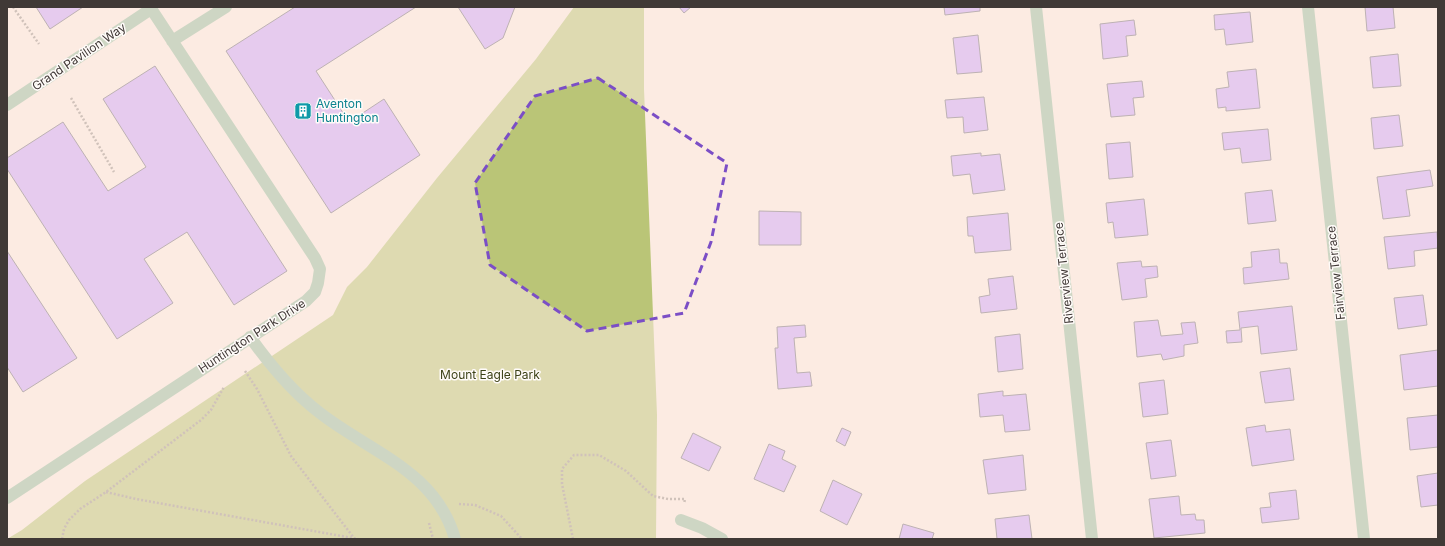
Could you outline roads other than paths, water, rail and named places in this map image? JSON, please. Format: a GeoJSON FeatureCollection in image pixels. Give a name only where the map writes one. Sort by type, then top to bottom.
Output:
{"type":"FeatureCollection","features":[{"type":"Feature","properties":{"kind":"street"},"geometry":{"type":"LineString","coordinates":[[172,41],[226,7]]}},
{"type":"Feature","properties":{"kind":"street","name":"Riverview Terrace"},"geometry":{"type":"LineString","coordinates":[[1036,7],[1092,539]]}},
{"type":"Feature","properties":{"kind":"street","name":"Fairview Terrace"},"geometry":{"type":"LineString","coordinates":[[1308,7],[1364,539]]}},
{"type":"Feature","properties":{"kind":"street","name":"Huntington Park Drive"},"geometry":{"type":"LineString","coordinates":[[7,498],[306,301],[315,292],[318,283],[320,269],[315,258],[150,8]]}},
{"type":"Feature","properties":{"kind":"street","name":"Grand Pavilion Way"},"geometry":{"type":"LineString","coordinates":[[7,105],[150,8]]}},
{"type":"Feature","properties":{"kind":"street"},"geometry":{"type":"LineString","coordinates":[[250,337],[270,364],[301,398],[320,414],[402,466],[418,480],[434,497],[441,508],[455,539]]}},
{"type":"Feature","properties":{"kind":"street"},"geometry":{"type":"LineString","coordinates":[[681,520],[702,528],[722,539]]}},
{"type":"Feature","properties":{"kind":"place","name":"Aventon Huntington"},"geometry":{"type":"Point","coordinates":[303,111]}},
{"type":"Feature","properties":{"kind":"park label","name":"Mount Eagle Park"},"geometry":{"type":"Point","coordinates":[490,375]}}]}
